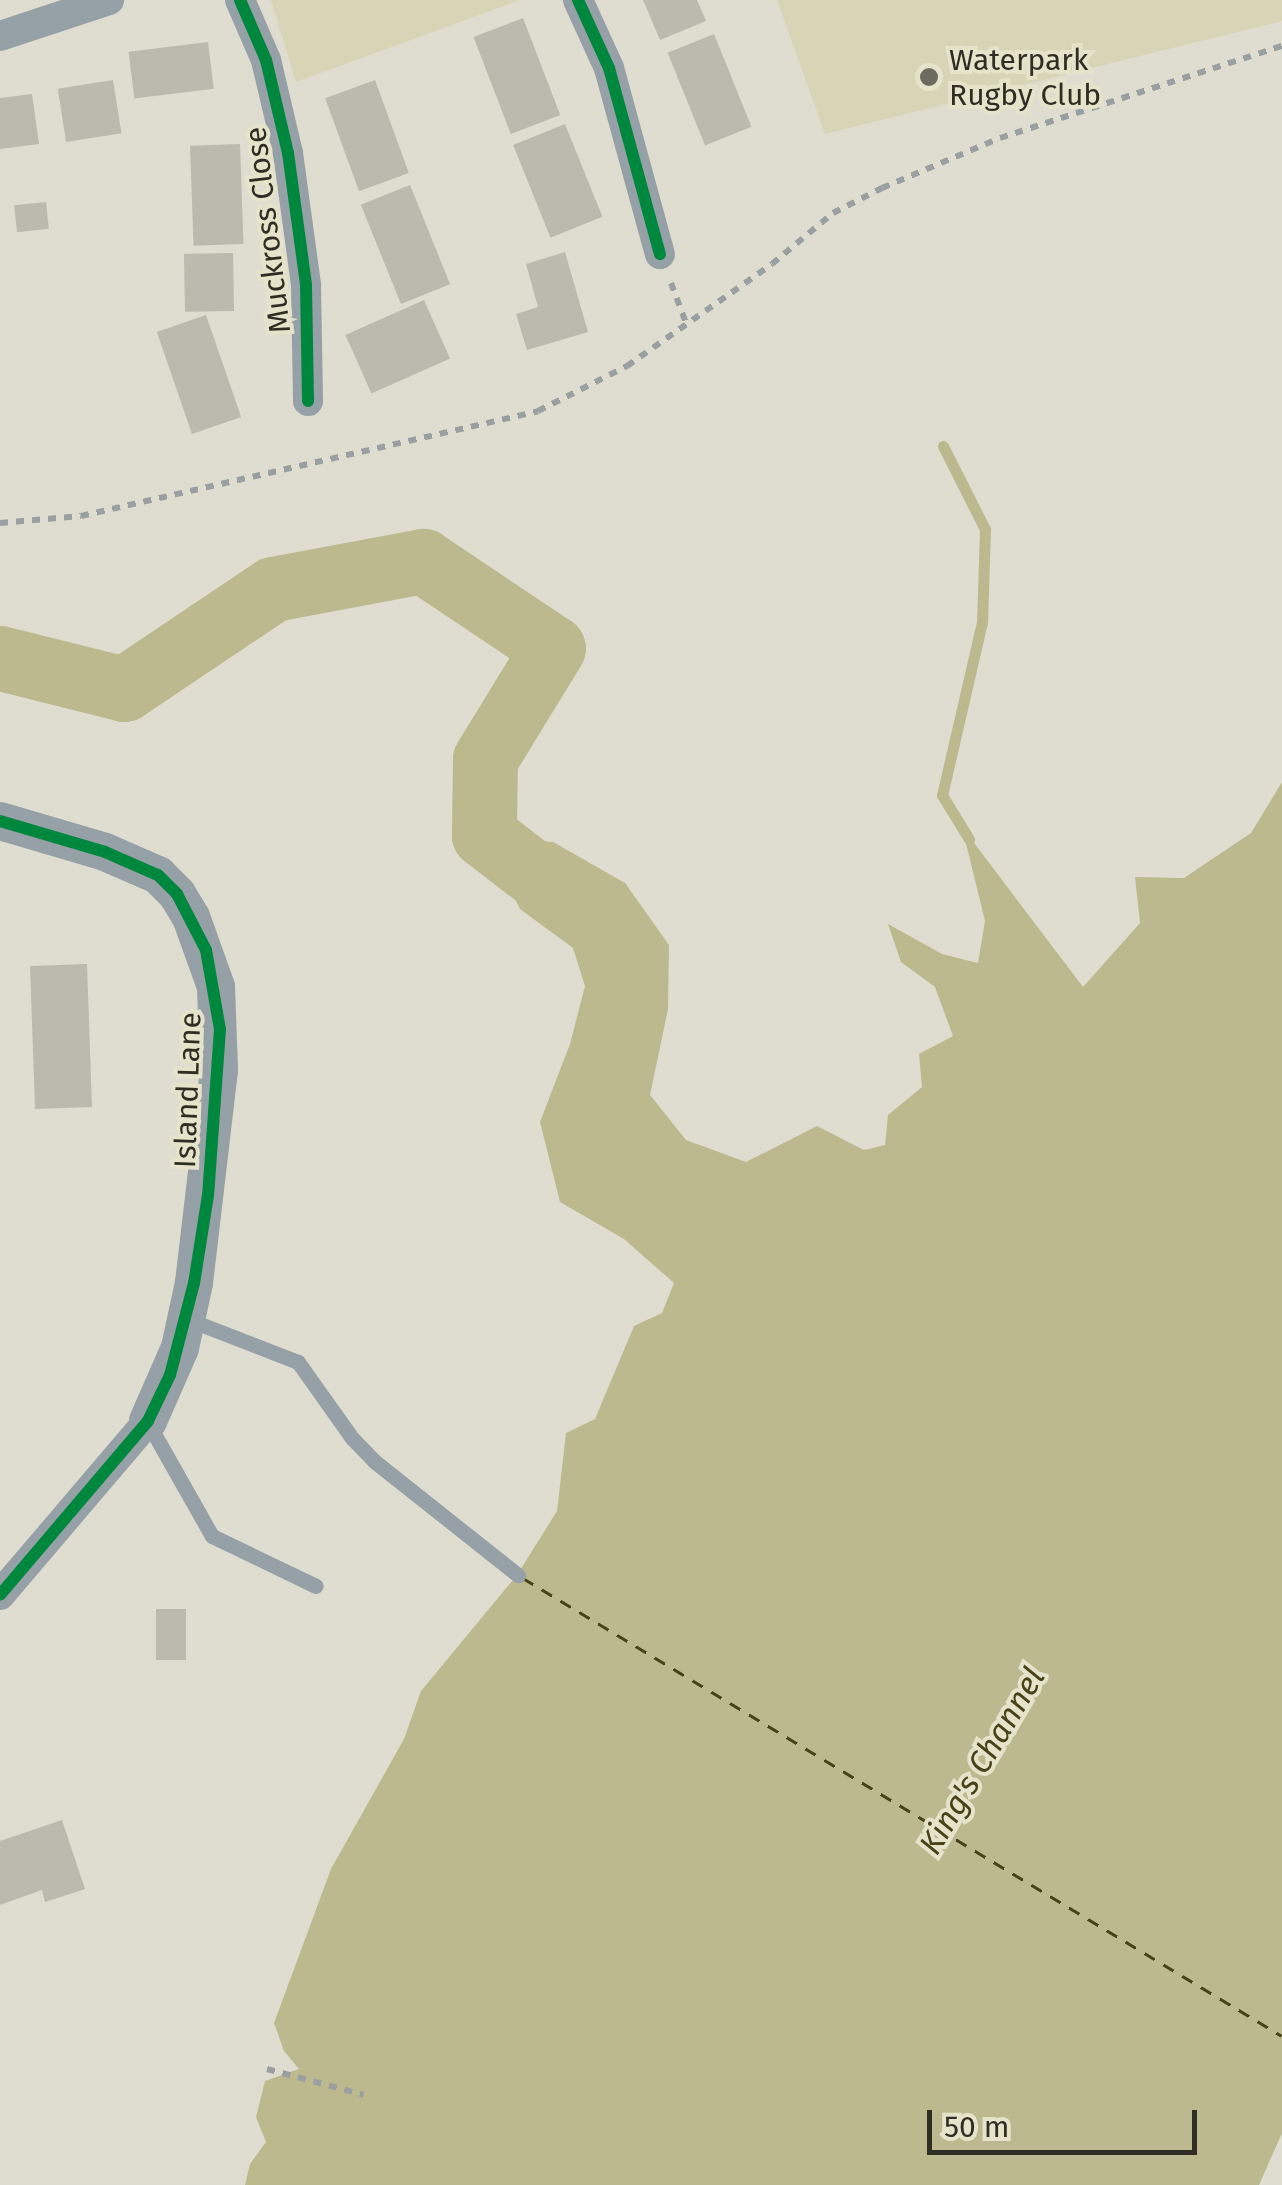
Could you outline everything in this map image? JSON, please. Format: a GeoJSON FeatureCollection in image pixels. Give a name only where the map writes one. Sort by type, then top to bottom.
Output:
{"type":"FeatureCollection","features":[{"type":"Feature","properties":{"kind":"street"},"geometry":{"type":"LineString","coordinates":[[0,36],[108,0]]}},
{"type":"Feature","properties":{"kind":"street","name":"Muckross Close"},"geometry":{"type":"LineString","coordinates":[[240,0],[266,60],[288,153],[306,285],[308,401]]}},
{"type":"Feature","properties":{"kind":"street"},"geometry":{"type":"LineString","coordinates":[[578,0],[609,68],[660,254]]}},
{"type":"Feature","properties":{"kind":"street","name":"Island Lane"},"geometry":{"type":"LineString","coordinates":[[0,820],[104,852],[158,876],[177,894],[206,950],[216,988],[219,1070],[208,1195],[186,1319],[170,1375],[148,1422]]}},
{"type":"Feature","properties":{"kind":"street"},"geometry":{"type":"LineString","coordinates":[[0,1595],[148,1422]]}},
{"type":"Feature","properties":{"kind":"lane"},"geometry":{"type":"LineString","coordinates":[[186,1319],[298,1362],[352,1438],[374,1461],[518,1575]]}},
{"type":"Feature","properties":{"kind":"lane"},"geometry":{"type":"LineString","coordinates":[[148,1422],[212,1536],[316,1586]]}},
{"type":"Feature","properties":{"kind":"path"},"geometry":{"type":"LineString","coordinates":[[0,523],[81,516],[260,472],[497,424],[579,393],[626,366],[772,264],[833,213],[882,188],[1000,138],[1282,46]]}},
{"type":"Feature","properties":{"kind":"path"},"geometry":{"type":"LineString","coordinates":[[660,254],[686,323]]}},
{"type":"Feature","properties":{"kind":"path"},"geometry":{"type":"LineString","coordinates":[[267,2069],[364,2095]]}},
{"type":"Feature","properties":{"kind":"shaded area"},"geometry":{"type":"Polygon","coordinates":[[[271,0],[520,0],[296,82],[271,0]]]}},
{"type":"Feature","properties":{"kind":"shaded area","name":"Waterpark Rugby Club"},"geometry":{"type":"Polygon","coordinates":[[[777,0],[1282,0],[1282,21],[825,134],[777,0]]]}},
{"type":"Feature","properties":{"kind":"water","name":"King's Channel"},"geometry":{"type":"Polygon","coordinates":[[[1282,782],[1282,2133],[1259,2185],[245,2185],[250,2164],[266,2142],[256,2117],[265,2081],[299,2069],[284,2051],[274,2023],[331,1869],[404,1739],[421,1691],[517,1575],[557,1511],[566,1433],[595,1419],[634,1326],[662,1313],[674,1283],[624,1239],[560,1202],[540,1122],[570,1044],[585,986],[573,948],[520,909],[484,835],[553,842],[625,883],[669,945],[668,1009],[650,1095],[686,1140],[746,1162],[817,1126],[864,1150],[885,1145],[888,1115],[922,1087],[919,1054],[953,1036],[935,987],[901,962],[888,924],[942,954],[978,963],[985,921],[962,827],[1083,987],[1140,923],[1135,877],[1184,878],[1251,833],[1282,782]]]}},
{"type":"Feature","properties":{"kind":"building"},"geometry":{"type":"Polygon","coordinates":[[[643,0],[697,0],[706,21],[660,40],[643,0]]]}},
{"type":"Feature","properties":{"kind":"building"},"geometry":{"type":"Polygon","coordinates":[[[523,18],[560,115],[511,134],[474,37],[523,18]]]}},
{"type":"Feature","properties":{"kind":"building"},"geometry":{"type":"Polygon","coordinates":[[[714,34],[751,127],[705,145],[668,53],[714,34]]]}},
{"type":"Feature","properties":{"kind":"building"},"geometry":{"type":"Polygon","coordinates":[[[208,42],[214,89],[134,98],[129,52],[208,42]]]}},
{"type":"Feature","properties":{"kind":"building"},"geometry":{"type":"Polygon","coordinates":[[[113,80],[121,133],[66,142],[58,89],[113,80]]]}},
{"type":"Feature","properties":{"kind":"building"},"geometry":{"type":"Polygon","coordinates":[[[375,80],[409,173],[359,191],[325,98],[375,80]]]}},
{"type":"Feature","properties":{"kind":"building"},"geometry":{"type":"Polygon","coordinates":[[[32,94],[39,144],[0,149],[0,98],[32,94]]]}},
{"type":"Feature","properties":{"kind":"building"},"geometry":{"type":"Polygon","coordinates":[[[565,124],[602,217],[551,238],[513,145],[565,124]]]}},
{"type":"Feature","properties":{"kind":"building"},"geometry":{"type":"Polygon","coordinates":[[[240,144],[243,244],[194,246],[190,146],[240,144]]]}},
{"type":"Feature","properties":{"kind":"building"},"geometry":{"type":"Polygon","coordinates":[[[410,185],[450,284],[401,304],[361,205],[410,185]]]}},
{"type":"Feature","properties":{"kind":"building"},"geometry":{"type":"Polygon","coordinates":[[[46,202],[49,229],[17,232],[14,205],[46,202]]]}},
{"type":"Feature","properties":{"kind":"building"},"geometry":{"type":"Polygon","coordinates":[[[565,252],[588,332],[527,350],[516,314],[538,307],[526,264],[565,252]]]}},
{"type":"Feature","properties":{"kind":"building"},"geometry":{"type":"Polygon","coordinates":[[[233,253],[234,311],[185,312],[184,254],[233,253]]]}},
{"type":"Feature","properties":{"kind":"building"},"geometry":{"type":"Polygon","coordinates":[[[424,300],[450,358],[371,393],[345,335],[424,300]]]}},
{"type":"Feature","properties":{"kind":"building"},"geometry":{"type":"Polygon","coordinates":[[[206,315],[241,417],[192,434],[157,332],[206,315]]]}},
{"type":"Feature","properties":{"kind":"building"},"geometry":{"type":"Polygon","coordinates":[[[87,964],[92,1107],[35,1109],[30,966],[87,964]]]}},
{"type":"Feature","properties":{"kind":"building"},"geometry":{"type":"Polygon","coordinates":[[[156,1609],[186,1609],[186,1660],[156,1660],[156,1609]]]}},
{"type":"Feature","properties":{"kind":"building"},"geometry":{"type":"Polygon","coordinates":[[[62,1820],[85,1889],[45,1902],[42,1890],[0,1905],[0,1841],[62,1820]]]}},
{"type":"Feature","properties":{"kind":"waterway"},"geometry":{"type":"LineString","coordinates":[[943,446],[985,529],[982,622],[942,795],[969,839]]}},
{"type":"Feature","properties":{"kind":"waterway"},"geometry":{"type":"LineString","coordinates":[[0,658],[124,689],[273,589],[423,561],[553,648],[485,759],[484,835],[554,889]]}},
{"type":"Feature","properties":{"kind":"ferry route"},"geometry":{"type":"LineString","coordinates":[[523,1578],[1282,2036]]}},
{"type":"Feature","properties":{"kind":"cycle path"},"geometry":{"type":"LineString","coordinates":[[240,0],[266,60],[288,153],[306,285],[308,401]]}},
{"type":"Feature","properties":{"kind":"cycle path"},"geometry":{"type":"LineString","coordinates":[[578,0],[609,68],[660,254]]}},
{"type":"Feature","properties":{"kind":"cycle path"},"geometry":{"type":"LineString","coordinates":[[0,821],[105,852],[158,875],[177,894],[206,950],[220,1029],[208,1195],[194,1283],[170,1375],[148,1421],[0,1595]]}},
{"type":"Feature","properties":{"kind":"place","name":"Waterpark Rugby Club"},"geometry":{"type":"Point","coordinates":[929,77]}}]}
